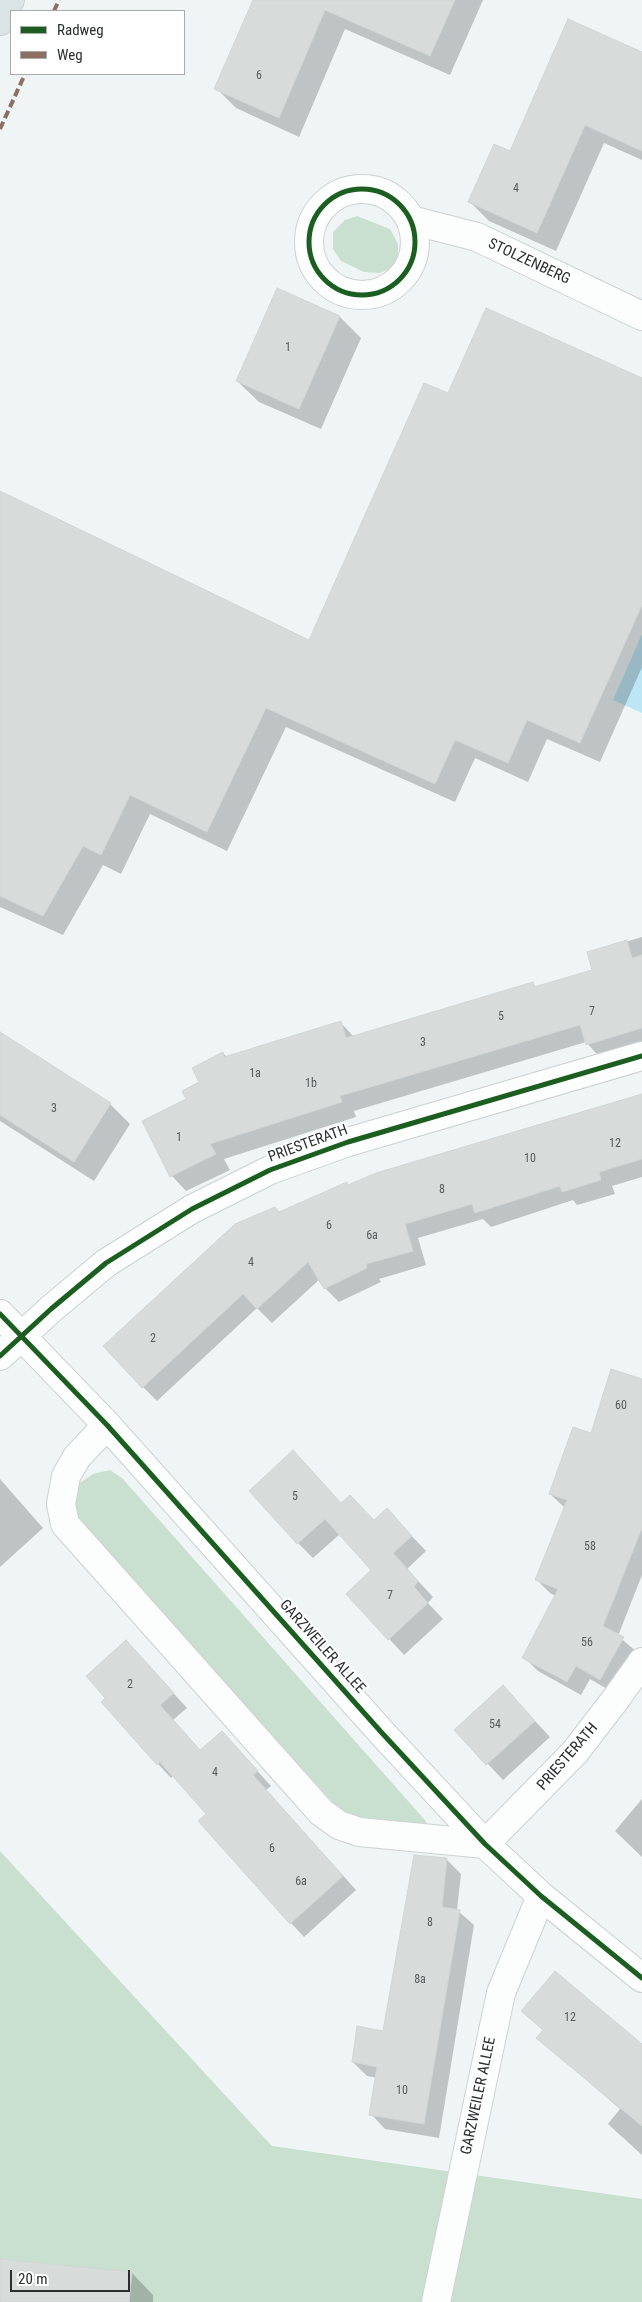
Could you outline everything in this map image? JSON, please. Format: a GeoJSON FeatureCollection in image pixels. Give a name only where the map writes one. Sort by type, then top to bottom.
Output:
{"type":"FeatureCollection","features":[{"type":"Feature","properties":{"kind":"main road"},"geometry":{"type":"LineString","coordinates":[[0,21],[10,0]]}},
{"type":"Feature","properties":{"kind":"street","name":"STOLZENBERG"},"geometry":{"type":"LineString","coordinates":[[411,220],[478,237],[642,316]]}},
{"type":"Feature","properties":{"kind":"street","name":"PRIESTERATH"},"geometry":{"type":"LineString","coordinates":[[0,1356],[79,1284],[134,1244],[192,1209],[270,1170],[348,1142],[642,1056]]}},
{"type":"Feature","properties":{"kind":"street","name":"GARZWEILER ALLEE"},"geometry":{"type":"LineString","coordinates":[[0,1314],[108,1425],[326,1670],[485,1844],[541,1896],[638,1966]]}},
{"type":"Feature","properties":{"kind":"street"},"geometry":{"type":"LineString","coordinates":[[108,1425],[77,1457],[66,1476],[61,1504],[65,1524],[321,1812],[339,1825],[359,1832],[485,1844]]}},
{"type":"Feature","properties":{"kind":"street","name":"PRIESTERATH"},"geometry":{"type":"LineString","coordinates":[[485,1844],[575,1752],[642,1662]]}},
{"type":"Feature","properties":{"kind":"street","name":"GARZWEILER ALLEE"},"geometry":{"type":"LineString","coordinates":[[436,2302],[501,1993],[541,1896]]}},
{"type":"Feature","properties":{"kind":"green space"},"geometry":{"type":"Polygon","coordinates":[[[357,216],[390,229],[398,244],[398,260],[389,269],[380,273],[364,272],[341,261],[333,249],[333,232],[345,220],[357,216]]]}},
{"type":"Feature","properties":{"kind":"green space"},"geometry":{"type":"Polygon","coordinates":[[[110,1470],[122,1478],[428,1825],[344,1815],[76,1517],[74,1499],[78,1484],[93,1474],[110,1470]]]}},
{"type":"Feature","properties":{"kind":"green space"},"geometry":{"type":"Polygon","coordinates":[[[0,1851],[272,2146],[642,2199],[642,2302],[0,2302],[0,1851]]]}},
{"type":"Feature","properties":{"kind":"water"},"geometry":{"type":"Polygon","coordinates":[[[642,634],[642,713],[613,700],[642,634]]]}},
{"type":"Feature","properties":{"kind":"building"},"geometry":{"type":"Polygon","coordinates":[[[253,0],[455,0],[430,56],[325,10],[279,118],[214,89],[253,0]]]}},
{"type":"Feature","properties":{"kind":"building"},"geometry":{"type":"Polygon","coordinates":[[[568,19],[642,52],[642,151],[585,125],[537,233],[468,202],[494,144],[510,151],[568,19]]]}},
{"type":"Feature","properties":{"kind":"building"},"geometry":{"type":"Polygon","coordinates":[[[277,288],[340,316],[299,409],[236,381],[277,288]]]}},
{"type":"Feature","properties":{"kind":"building"},"geometry":{"type":"Polygon","coordinates":[[[486,308],[642,378],[642,605],[580,743],[527,720],[508,763],[455,740],[435,784],[266,708],[207,832],[130,795],[101,855],[83,846],[43,916],[0,896],[0,491],[309,640],[424,383],[448,393],[486,308]]]}},
{"type":"Feature","properties":{"kind":"building"},"geometry":{"type":"Polygon","coordinates":[[[627,940],[632,958],[642,955],[642,1028],[586,1045],[580,1025],[340,1096],[342,1102],[210,1144],[216,1154],[170,1177],[142,1121],[186,1099],[182,1091],[199,1082],[192,1068],[223,1052],[224,1057],[341,1021],[346,1038],[533,982],[534,987],[592,970],[587,952],[627,940]]]}},
{"type":"Feature","properties":{"kind":"building"},"geometry":{"type":"Polygon","coordinates":[[[0,1032],[111,1103],[74,1162],[0,1115],[0,1032]]]}},
{"type":"Feature","properties":{"kind":"building"},"geometry":{"type":"Polygon","coordinates":[[[642,1094],[642,1159],[599,1172],[601,1180],[562,1192],[560,1186],[475,1213],[472,1204],[405,1224],[413,1251],[366,1264],[367,1268],[324,1289],[308,1262],[257,1309],[243,1294],[142,1388],[103,1346],[235,1224],[275,1207],[279,1212],[347,1182],[348,1185],[376,1173],[642,1094]]]}},
{"type":"Feature","properties":{"kind":"building"},"geometry":{"type":"Polygon","coordinates":[[[611,1369],[642,1379],[642,1528],[603,1626],[624,1637],[600,1680],[576,1666],[567,1682],[522,1658],[558,1589],[535,1580],[567,1500],[549,1494],[573,1427],[591,1433],[611,1369]]]}},
{"type":"Feature","properties":{"kind":"building"},"geometry":{"type":"Polygon","coordinates":[[[293,1450],[341,1503],[350,1495],[374,1520],[387,1508],[412,1536],[393,1553],[418,1581],[414,1587],[428,1603],[388,1640],[346,1594],[371,1570],[325,1519],[297,1544],[249,1491],[293,1450]]]}},
{"type":"Feature","properties":{"kind":"building"},"geometry":{"type":"Polygon","coordinates":[[[126,1640],[174,1693],[160,1705],[200,1750],[222,1731],[258,1771],[253,1775],[343,1876],[290,1924],[198,1821],[206,1814],[160,1762],[157,1765],[101,1702],[105,1698],[86,1676],[126,1640]]]}},
{"type":"Feature","properties":{"kind":"building"},"geometry":{"type":"Polygon","coordinates":[[[503,1685],[535,1721],[486,1765],[454,1730],[503,1685]]]}},
{"type":"Feature","properties":{"kind":"building"},"geometry":{"type":"Polygon","coordinates":[[[414,1855],[447,1858],[442,1907],[460,1910],[424,2124],[369,2115],[377,2067],[352,2062],[357,2026],[383,2031],[414,1855]]]}},
{"type":"Feature","properties":{"kind":"building"},"geometry":{"type":"Polygon","coordinates":[[[555,1971],[642,2044],[642,2126],[536,2038],[543,2030],[521,2011],[555,1971]]]}},
{"type":"Feature","properties":{"kind":"building"},"geometry":{"type":"Polygon","coordinates":[[[0,2259],[132,2272],[129,2302],[0,2302],[0,2259]]]}},
{"type":"Feature","properties":{"kind":"marked path"},"geometry":{"type":"LineString","coordinates":[[54,10],[59,0]]}},
{"type":"Feature","properties":{"kind":"marked path"},"geometry":{"type":"LineString","coordinates":[[0,129],[25,75]]}},
{"type":"Feature","properties":{"kind":"cycle path"},"geometry":{"type":"LineString","coordinates":[[362,189],[382,193],[399,205],[411,222],[415,242],[411,262],[399,279],[382,291],[362,295],[342,291],[325,279],[313,262],[309,242],[313,222],[325,205],[342,193],[362,189]]}},
{"type":"Feature","properties":{"kind":"cycle path"},"geometry":{"type":"LineString","coordinates":[[0,1356],[51,1309],[106,1263],[192,1209],[270,1170],[348,1142],[642,1056]]}},
{"type":"Feature","properties":{"kind":"cycle path"},"geometry":{"type":"LineString","coordinates":[[0,1314],[107,1425],[382,1733],[485,1844],[541,1896],[642,1978]]}}]}
